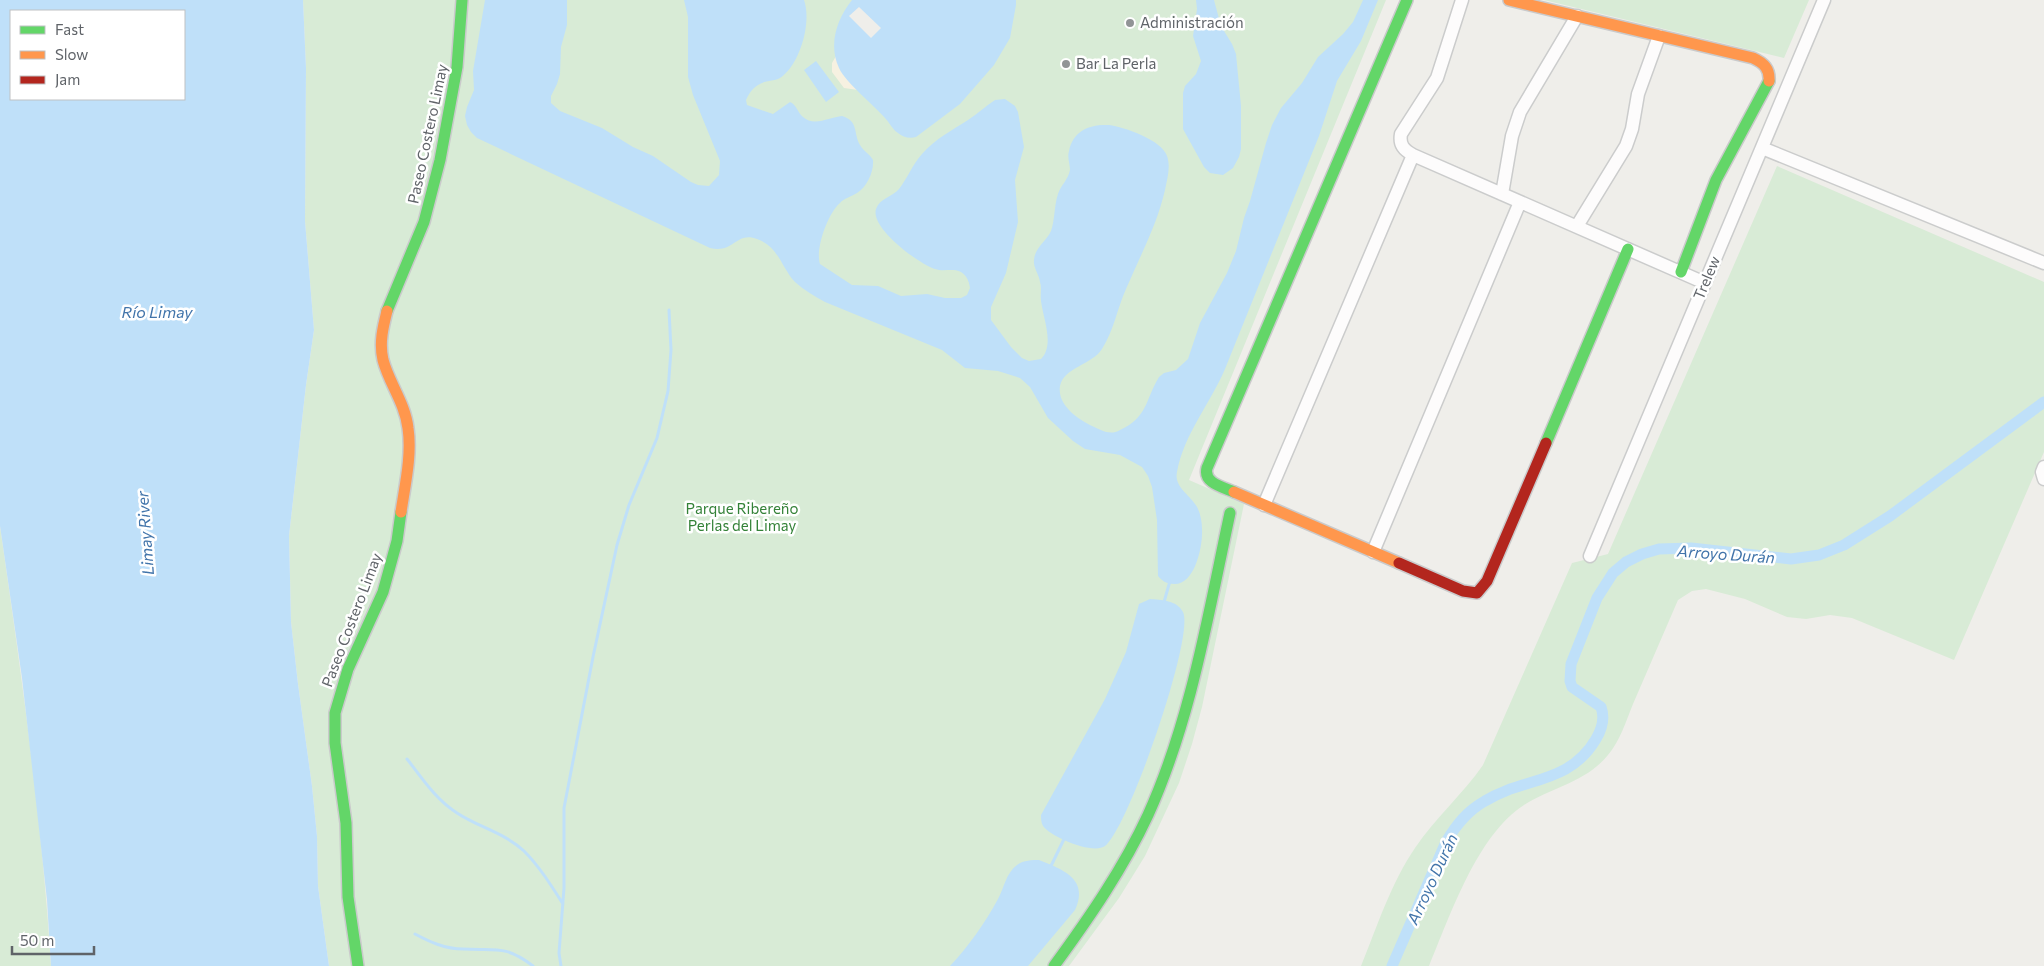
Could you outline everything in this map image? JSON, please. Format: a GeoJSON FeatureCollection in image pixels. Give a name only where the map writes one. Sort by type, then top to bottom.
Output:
{"type":"FeatureCollection","features":[{"type":"Feature","properties":{"kind":"street","name":"Paseo Costero Limay"},"geometry":{"type":"LineString","coordinates":[[358,966],[349,910],[346,823],[335,743],[334,720],[342,682],[382,592],[396,547],[408,461],[409,436],[405,412],[383,360],[381,333],[388,305],[424,222],[440,160],[457,67],[462,0]]}},
{"type":"Feature","properties":{"kind":"street"},"geometry":{"type":"LineString","coordinates":[[1406,0],[1205,471],[1207,478],[1213,483],[1468,593],[1472,594],[1481,590],[1488,580],[1628,249]]}},
{"type":"Feature","properties":{"kind":"street"},"geometry":{"type":"LineString","coordinates":[[1462,0],[1437,78],[1402,134],[1401,144],[1404,149],[1413,155],[1705,282]]}},
{"type":"Feature","properties":{"kind":"street"},"geometry":{"type":"LineString","coordinates":[[1509,0],[1753,58],[1767,67],[1770,77],[1767,87],[1716,180],[1681,272]]}},
{"type":"Feature","properties":{"kind":"street","name":"Trelew"},"geometry":{"type":"LineString","coordinates":[[1590,556],[1824,0]]}},
{"type":"Feature","properties":{"kind":"street"},"geometry":{"type":"LineString","coordinates":[[1502,194],[1512,136],[1520,112],[1577,16]]}},
{"type":"Feature","properties":{"kind":"street"},"geometry":{"type":"LineString","coordinates":[[1577,226],[1626,146],[1632,129],[1638,94],[1659,36]]}},
{"type":"Feature","properties":{"kind":"street"},"geometry":{"type":"LineString","coordinates":[[1762,148],[2044,263]]}},
{"type":"Feature","properties":{"kind":"street"},"geometry":{"type":"LineString","coordinates":[[1264,505],[1413,155]]}},
{"type":"Feature","properties":{"kind":"street"},"geometry":{"type":"LineString","coordinates":[[1372,552],[1520,202]]}},
{"type":"Feature","properties":{"kind":"street"},"geometry":{"type":"LineString","coordinates":[[2044,467],[2042,472],[2044,479]]}},
{"type":"Feature","properties":{"kind":"street"},"geometry":{"type":"LineString","coordinates":[[1054,966],[1104,895],[1142,828],[1158,791],[1184,713],[1230,513]]}},
{"type":"Feature","properties":{"kind":"green space","name":"Parque Ribereño Perlas del Limay"},"geometry":{"type":"Polygon","coordinates":[[[303,0],[1386,0],[1189,480],[1244,504],[1202,707],[1192,744],[1179,783],[1145,856],[1119,898],[1069,966],[329,966],[318,886],[317,836],[312,786],[291,622],[289,536],[314,330],[305,221],[306,68],[303,0]]]}},
{"type":"Feature","properties":{"kind":"green space"},"geometry":{"type":"Polygon","coordinates":[[[1544,0],[1809,0],[1784,58],[1544,0]]]}},
{"type":"Feature","properties":{"kind":"green space"},"geometry":{"type":"Polygon","coordinates":[[[1777,166],[2044,282],[2044,452],[1954,660],[1852,618],[1830,615],[1806,619],[1787,617],[1745,599],[1706,589],[1692,591],[1678,600],[1616,744],[1608,755],[1590,772],[1524,805],[1507,818],[1492,836],[1467,878],[1429,966],[1361,966],[1385,906],[1406,862],[1423,837],[1483,765],[1572,563],[1608,554],[1777,166]]]}},
{"type":"Feature","properties":{"kind":"green space"},"geometry":{"type":"Polygon","coordinates":[[[0,526],[36,800],[51,966],[0,966],[0,526]]]}},
{"type":"Feature","properties":{"kind":"sand"},"geometry":{"type":"Polygon","coordinates":[[[836,56],[841,70],[858,90],[844,88],[832,72],[832,63],[836,56]]]}},
{"type":"Feature","properties":{"kind":"water","name":"Río Limay"},"geometry":{"type":"Polygon","coordinates":[[[0,0],[303,0],[306,68],[305,221],[314,330],[289,536],[291,622],[312,786],[317,836],[318,886],[329,966],[51,966],[47,900],[22,678],[0,526],[0,0]]]}},
{"type":"Feature","properties":{"kind":"water"},"geometry":{"type":"Polygon","coordinates":[[[485,0],[567,0],[567,25],[561,47],[560,74],[551,96],[551,103],[560,111],[602,128],[633,147],[653,156],[691,182],[709,186],[719,175],[720,161],[693,95],[688,77],[688,17],[684,0],[804,0],[806,9],[805,31],[793,63],[780,78],[761,83],[755,87],[746,100],[747,105],[773,114],[790,102],[807,120],[817,121],[842,116],[851,121],[860,145],[873,160],[872,169],[864,187],[842,201],[831,215],[821,241],[819,250],[820,264],[852,285],[878,286],[901,296],[927,294],[945,298],[961,298],[967,295],[970,288],[965,275],[961,272],[935,269],[928,266],[897,244],[880,226],[876,217],[878,205],[899,189],[918,158],[932,144],[995,100],[1005,99],[1015,106],[1018,112],[1024,147],[1015,180],[1018,222],[1006,273],[991,307],[991,320],[1011,347],[1022,358],[1029,361],[1041,359],[1045,353],[1048,339],[1041,301],[1041,284],[1034,263],[1035,255],[1051,231],[1058,194],[1070,170],[1068,154],[1074,138],[1083,130],[1095,126],[1109,125],[1133,131],[1158,145],[1167,156],[1169,169],[1162,203],[1123,297],[1110,334],[1102,349],[1092,359],[1067,374],[1060,386],[1060,393],[1065,405],[1075,415],[1086,423],[1106,432],[1116,432],[1129,425],[1141,414],[1159,377],[1164,373],[1176,370],[1188,359],[1200,323],[1227,273],[1236,251],[1266,143],[1272,125],[1281,108],[1302,83],[1318,57],[1353,22],[1363,0],[1378,0],[1361,41],[1337,81],[1319,136],[1225,369],[1191,432],[1180,458],[1177,472],[1178,482],[1197,506],[1202,526],[1201,545],[1192,572],[1181,583],[1174,584],[1165,582],[1158,576],[1157,520],[1152,487],[1142,467],[1120,455],[1085,449],[1073,441],[1048,418],[1030,387],[1020,378],[998,371],[965,368],[942,350],[825,302],[795,282],[775,252],[757,239],[744,238],[725,248],[710,248],[477,138],[467,125],[465,116],[474,90],[473,71],[485,0]]]}},
{"type":"Feature","properties":{"kind":"water"},"geometry":{"type":"Polygon","coordinates":[[[852,0],[1016,0],[1016,5],[1010,38],[994,65],[960,104],[916,137],[911,138],[904,137],[896,131],[880,112],[847,80],[839,68],[834,50],[834,41],[838,24],[852,0]]]}},
{"type":"Feature","properties":{"kind":"water"},"geometry":{"type":"Polygon","coordinates":[[[1196,0],[1214,0],[1221,26],[1236,54],[1241,106],[1241,149],[1233,168],[1223,175],[1210,173],[1204,167],[1183,129],[1183,93],[1185,86],[1196,74],[1201,61],[1193,36],[1197,9],[1196,0]]]}},
{"type":"Feature","properties":{"kind":"water"},"geometry":{"type":"Polygon","coordinates":[[[816,61],[839,92],[826,102],[804,70],[816,61]]]}},
{"type":"Feature","properties":{"kind":"water"},"geometry":{"type":"Polygon","coordinates":[[[1150,599],[1173,603],[1183,612],[1184,628],[1170,692],[1143,771],[1129,806],[1115,832],[1105,846],[1099,848],[1082,847],[1063,840],[1047,830],[1042,825],[1041,815],[1105,699],[1126,652],[1139,604],[1150,599]]]}},
{"type":"Feature","properties":{"kind":"water"},"geometry":{"type":"Polygon","coordinates":[[[1039,860],[1072,877],[1079,891],[1075,910],[1028,966],[950,966],[982,926],[1013,868],[1022,862],[1039,860]]]}},
{"type":"Feature","properties":{"kind":"pier"},"geometry":{"type":"Polygon","coordinates":[[[859,7],[881,28],[871,38],[849,16],[859,7]]]}},
{"type":"Feature","properties":{"kind":"waterway"},"geometry":{"type":"LineString","coordinates":[[561,966],[559,953],[564,888],[564,808],[617,545],[629,505],[657,438],[668,391],[671,350],[669,310]]}},
{"type":"Feature","properties":{"kind":"waterway","name":"Arroyo Durán"},"geometry":{"type":"LineString","coordinates":[[1392,966],[1446,842],[1462,819],[1473,809],[1500,793],[1559,773],[1573,765],[1585,754],[1596,739],[1602,723],[1601,707],[1572,687],[1570,681],[1571,664],[1597,598],[1613,573],[1626,562],[1642,554],[1659,549],[1691,548],[1791,559],[1819,555],[1844,545],[1890,516],[2044,402]]}},
{"type":"Feature","properties":{"kind":"waterway"},"geometry":{"type":"LineString","coordinates":[[1164,602],[1170,581]]}},
{"type":"Feature","properties":{"kind":"waterway"},"geometry":{"type":"LineString","coordinates":[[407,759],[449,808],[508,839],[524,851],[540,869],[563,904]]}},
{"type":"Feature","properties":{"kind":"waterway"},"geometry":{"type":"LineString","coordinates":[[1050,868],[1065,837]]}},
{"type":"Feature","properties":{"kind":"waterway"},"geometry":{"type":"LineString","coordinates":[[415,934],[450,948],[507,951],[533,966]]}},
{"type":"Feature","properties":{"kind":"traffic: fast"},"geometry":{"type":"LineString","coordinates":[[387,311],[424,222],[440,160],[457,67],[462,0]]}},
{"type":"Feature","properties":{"kind":"traffic: fast"},"geometry":{"type":"LineString","coordinates":[[1234,492],[1211,481],[1208,477],[1207,468],[1407,0]]}},
{"type":"Feature","properties":{"kind":"traffic: fast"},"geometry":{"type":"LineString","coordinates":[[1681,272],[1716,180],[1769,81]]}},
{"type":"Feature","properties":{"kind":"traffic: fast"},"geometry":{"type":"LineString","coordinates":[[1546,443],[1628,249]]}},
{"type":"Feature","properties":{"kind":"traffic: fast"},"geometry":{"type":"LineString","coordinates":[[358,966],[348,897],[346,823],[335,743],[335,713],[348,669],[383,592],[397,541],[401,512]]}},
{"type":"Feature","properties":{"kind":"traffic: fast"},"geometry":{"type":"LineString","coordinates":[[1054,966],[1093,911],[1128,855],[1163,779],[1176,742],[1197,667],[1230,513]]}},
{"type":"Feature","properties":{"kind":"traffic: slow"},"geometry":{"type":"LineString","coordinates":[[1509,0],[1753,58],[1766,67],[1769,81]]}},
{"type":"Feature","properties":{"kind":"traffic: slow"},"geometry":{"type":"LineString","coordinates":[[387,311],[381,347],[383,360],[404,410],[409,438],[408,470],[401,512]]}},
{"type":"Feature","properties":{"kind":"traffic: slow"},"geometry":{"type":"LineString","coordinates":[[1234,492],[1399,563]]}},
{"type":"Feature","properties":{"kind":"traffic: jam"},"geometry":{"type":"LineString","coordinates":[[1399,563],[1463,591],[1477,593],[1487,581],[1546,443]]}},
{"type":"Feature","properties":{"kind":"place","name":"Administración"},"geometry":{"type":"Point","coordinates":[1130,23]}},
{"type":"Feature","properties":{"kind":"place","name":"Bar La Perla"},"geometry":{"type":"Point","coordinates":[1066,64]}},
{"type":"Feature","properties":{"kind":"water label","name":"Limay River"},"geometry":{"type":"Point","coordinates":[145,533]}}]}
